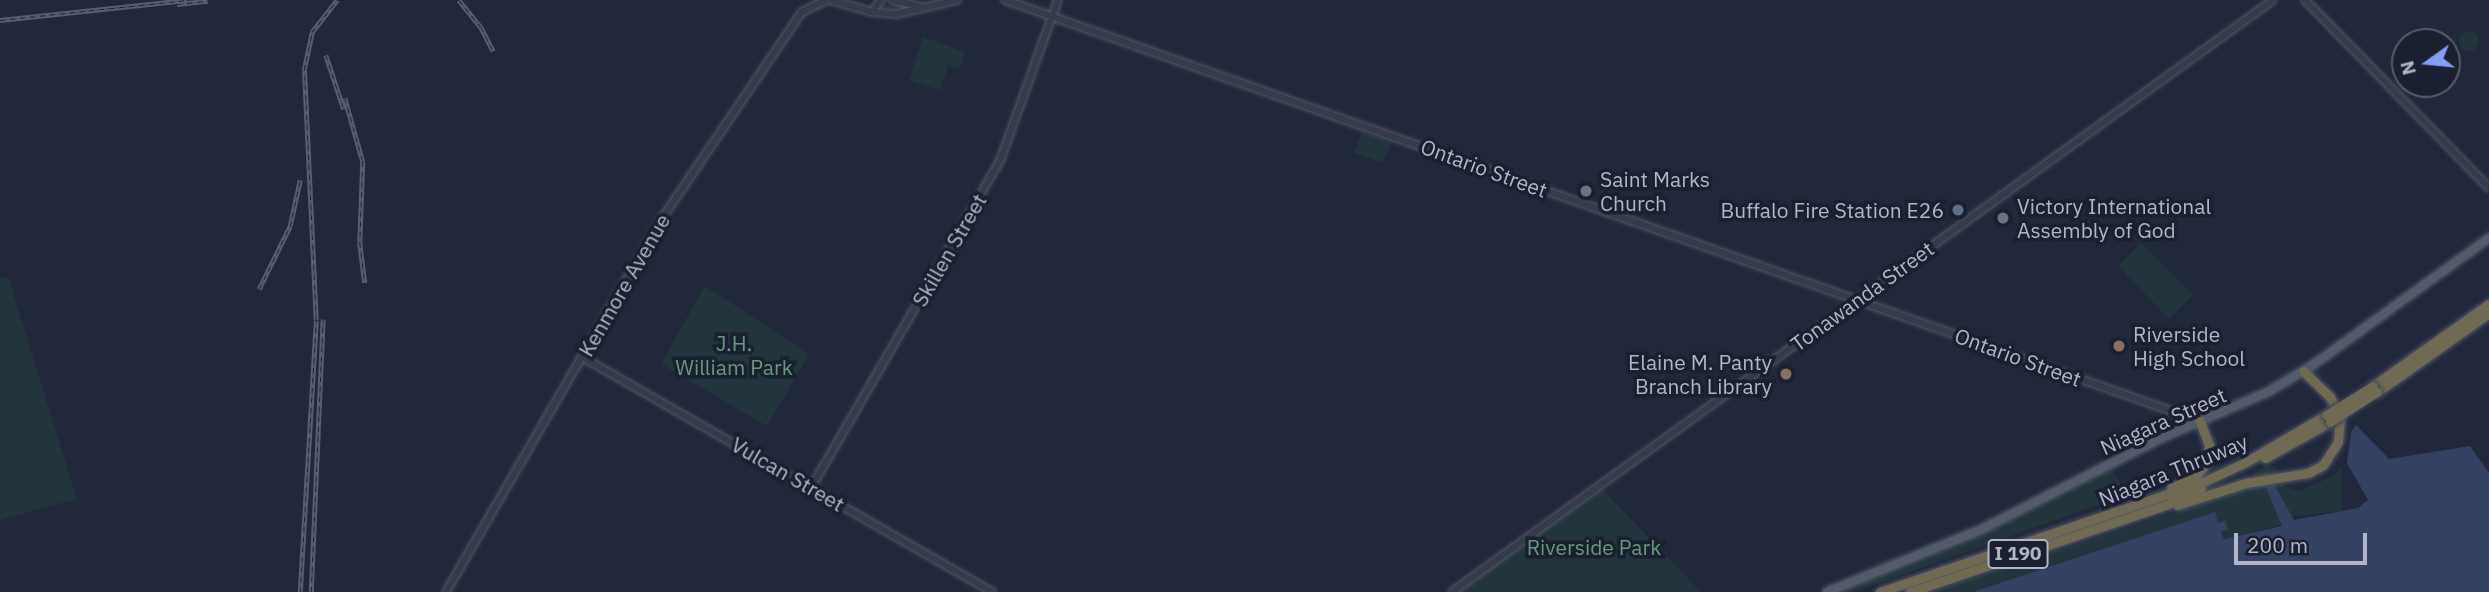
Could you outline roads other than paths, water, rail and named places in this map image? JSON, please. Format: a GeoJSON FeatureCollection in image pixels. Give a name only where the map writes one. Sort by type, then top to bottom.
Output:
{"type":"FeatureCollection","features":[{"type":"Feature","properties":{"kind":"highway","name":"Niagara Thruway"},"geometry":{"type":"LineString","coordinates":[[2375,389],[2489,304]]}},
{"type":"Feature","properties":{"kind":"highway","name":"Niagara Thruway"},"geometry":{"type":"LineString","coordinates":[[1910,592],[2168,504],[2248,465],[2328,419],[2489,313]]}},
{"type":"Feature","properties":{"kind":"highway"},"geometry":{"type":"LineString","coordinates":[[2168,504],[2246,482],[2290,477],[2323,465],[2341,429],[2334,402],[2303,371]]}},
{"type":"Feature","properties":{"kind":"highway"},"geometry":{"type":"LineString","coordinates":[[2096,520],[2199,474],[2210,452],[2200,421]]}},
{"type":"Feature","properties":{"kind":"highway","name":"Niagara Thruway"},"geometry":{"type":"LineString","coordinates":[[1880,592],[2096,520],[2248,465]]}},
{"type":"Feature","properties":{"kind":"main road","name":"Niagara Street"},"geometry":{"type":"LineString","coordinates":[[1827,592],[1980,530],[2303,371],[2489,238]]}},
{"type":"Feature","properties":{"kind":"street","name":"Kenmore Avenue"},"geometry":{"type":"LineString","coordinates":[[446,592],[659,223],[802,12],[829,0],[868,10]]}},
{"type":"Feature","properties":{"kind":"street"},"geometry":{"type":"LineString","coordinates":[[861,0],[868,10],[896,14],[957,0]]}},
{"type":"Feature","properties":{"kind":"street"},"geometry":{"type":"LineString","coordinates":[[892,0],[913,7],[935,5]]}},
{"type":"Feature","properties":{"kind":"street","name":"Ontario Street"},"geometry":{"type":"LineString","coordinates":[[1005,0],[2200,421]]}},
{"type":"Feature","properties":{"kind":"street","name":"Skillen Street"},"geometry":{"type":"LineString","coordinates":[[811,488],[1000,161],[1058,0]]}},
{"type":"Feature","properties":{"kind":"street","name":"Tonawanda Street"},"geometry":{"type":"LineString","coordinates":[[1452,592],[2273,0]]}},
{"type":"Feature","properties":{"kind":"street"},"geometry":{"type":"LineString","coordinates":[[2305,0],[2489,188]]}},
{"type":"Feature","properties":{"kind":"street"},"geometry":{"type":"LineString","coordinates":[[868,10],[881,1]]}},
{"type":"Feature","properties":{"kind":"street","name":"Vulcan Street"},"geometry":{"type":"LineString","coordinates":[[582,357],[993,592]]}},
{"type":"Feature","properties":{"kind":"water"},"geometry":{"type":"Polygon","coordinates":[[[2356,425],[2389,459],[2470,446],[2489,473],[2489,592],[1973,592],[2215,512],[2218,523],[2225,521],[2228,529],[2221,532],[2224,539],[2282,526],[2261,475],[2267,472],[2294,520],[2358,508],[2368,500],[2347,463],[2351,432],[2356,425]]]}},
{"type":"Feature","properties":{"kind":"railway"},"geometry":{"type":"LineString","coordinates":[[0,20],[187,0]]}},
{"type":"Feature","properties":{"kind":"railway"},"geometry":{"type":"LineString","coordinates":[[300,592],[316,320],[304,70],[312,32],[337,0]]}},
{"type":"Feature","properties":{"kind":"railway"},"geometry":{"type":"LineString","coordinates":[[459,0],[481,27],[493,51]]}},
{"type":"Feature","properties":{"kind":"railway"},"geometry":{"type":"LineString","coordinates":[[177,4],[208,1]]}},
{"type":"Feature","properties":{"kind":"railway"},"geometry":{"type":"LineString","coordinates":[[326,55],[344,109]]}},
{"type":"Feature","properties":{"kind":"railway"},"geometry":{"type":"LineString","coordinates":[[345,98],[363,162],[360,243],[365,283]]}},
{"type":"Feature","properties":{"kind":"railway"},"geometry":{"type":"LineString","coordinates":[[259,289],[290,226],[300,180]]}},
{"type":"Feature","properties":{"kind":"railway"},"geometry":{"type":"LineString","coordinates":[[311,592],[323,319]]}},
{"type":"Feature","properties":{"kind":"place","name":"Saint Marks Church"},"geometry":{"type":"Point","coordinates":[1586,191]}},
{"type":"Feature","properties":{"kind":"place","name":"Buffalo Fire Station E26"},"geometry":{"type":"Point","coordinates":[1958,210]}},
{"type":"Feature","properties":{"kind":"place","name":"Victory International Assembly of God"},"geometry":{"type":"Point","coordinates":[2003,218]}},
{"type":"Feature","properties":{"kind":"place","name":"Riverside High School"},"geometry":{"type":"Point","coordinates":[2119,346]}},
{"type":"Feature","properties":{"kind":"place","name":"Elaine M. Panty Branch Library"},"geometry":{"type":"Point","coordinates":[1786,374]}},
{"type":"Feature","properties":{"kind":"park label","name":"J.H. William Park"},"geometry":{"type":"Point","coordinates":[734,355]}},
{"type":"Feature","properties":{"kind":"park label","name":"Riverside Park"},"geometry":{"type":"Point","coordinates":[1594,547]}}]}
